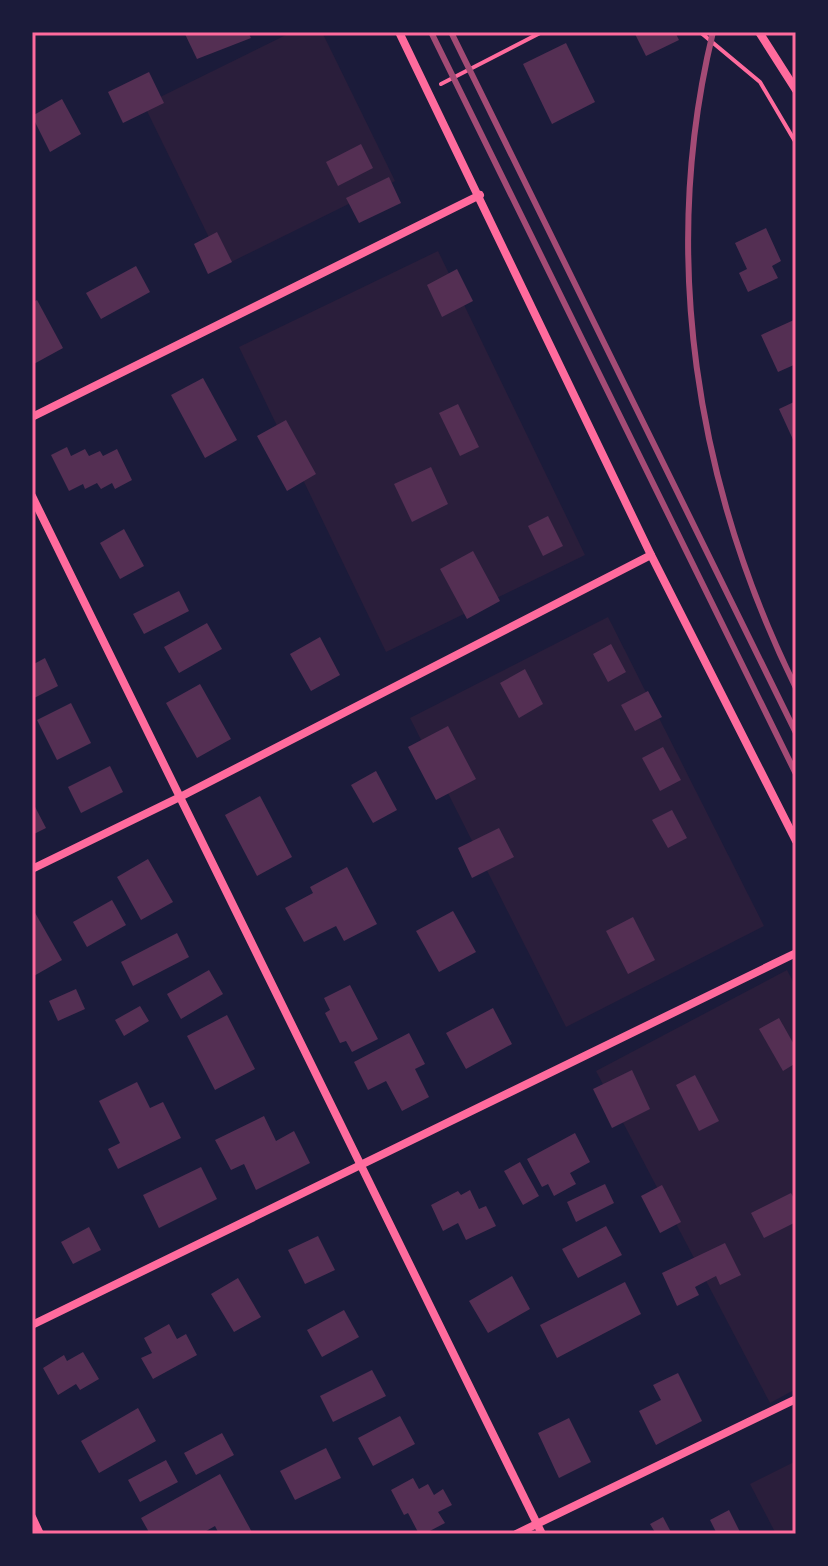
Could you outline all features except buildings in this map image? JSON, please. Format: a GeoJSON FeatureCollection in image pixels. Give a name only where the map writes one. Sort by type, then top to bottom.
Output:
{"type":"FeatureCollection","features":[{"type":"Feature","properties":{"kind":"street"},"geometry":{"type":"LineString","coordinates":[[399,32],[651,555],[796,841]]}},
{"type":"Feature","properties":{"kind":"street"},"geometry":{"type":"LineString","coordinates":[[759,32],[796,90]]}},
{"type":"Feature","properties":{"kind":"street"},"geometry":{"type":"LineString","coordinates":[[32,417],[480,195]]}},
{"type":"Feature","properties":{"kind":"street"},"geometry":{"type":"LineString","coordinates":[[32,496],[182,796],[357,1163],[542,1534]]}},
{"type":"Feature","properties":{"kind":"street"},"geometry":{"type":"LineString","coordinates":[[32,869],[182,796],[651,555]]}},
{"type":"Feature","properties":{"kind":"street"},"geometry":{"type":"LineString","coordinates":[[32,1325],[357,1163],[796,953]]}},
{"type":"Feature","properties":{"kind":"street"},"geometry":{"type":"LineString","coordinates":[[516,1534],[796,1399]]}},
{"type":"Feature","properties":{"kind":"street"},"geometry":{"type":"LineString","coordinates":[[32,1517],[40,1534]]}},
{"type":"Feature","properties":{"kind":"path"},"geometry":{"type":"LineString","coordinates":[[428,90],[542,32]]}},
{"type":"Feature","properties":{"kind":"path"},"geometry":{"type":"LineString","coordinates":[[700,32],[760,82],[796,143]]}},
{"type":"Feature","properties":{"kind":"shaded area"},"geometry":{"type":"Polygon","coordinates":[[[292,32],[322,32],[395,181],[223,266],[144,105],[292,32]]]}},
{"type":"Feature","properties":{"kind":"shaded area"},"geometry":{"type":"Polygon","coordinates":[[[438,251],[585,555],[386,652],[239,347],[438,251]]]}},
{"type":"Feature","properties":{"kind":"shaded area"},"geometry":{"type":"Polygon","coordinates":[[[608,617],[764,926],[566,1027],[410,718],[608,617]]]}},
{"type":"Feature","properties":{"kind":"shaded area"},"geometry":{"type":"Polygon","coordinates":[[[787,970],[796,987],[796,1389],[770,1403],[596,1071],[787,970]]]}},
{"type":"Feature","properties":{"kind":"shaded area"},"geometry":{"type":"Polygon","coordinates":[[[796,1461],[796,1534],[776,1534],[750,1484],[796,1461]]]}},
{"type":"Feature","properties":{"kind":"railway"},"geometry":{"type":"LineString","coordinates":[[431,32],[796,774]]}},
{"type":"Feature","properties":{"kind":"railway"},"geometry":{"type":"LineString","coordinates":[[451,32],[796,733]]}},
{"type":"Feature","properties":{"kind":"railway"},"geometry":{"type":"LineString","coordinates":[[713,32],[697,116],[689,200],[689,284],[697,368],[712,450],[733,531],[762,611],[796,688]]}}]}
